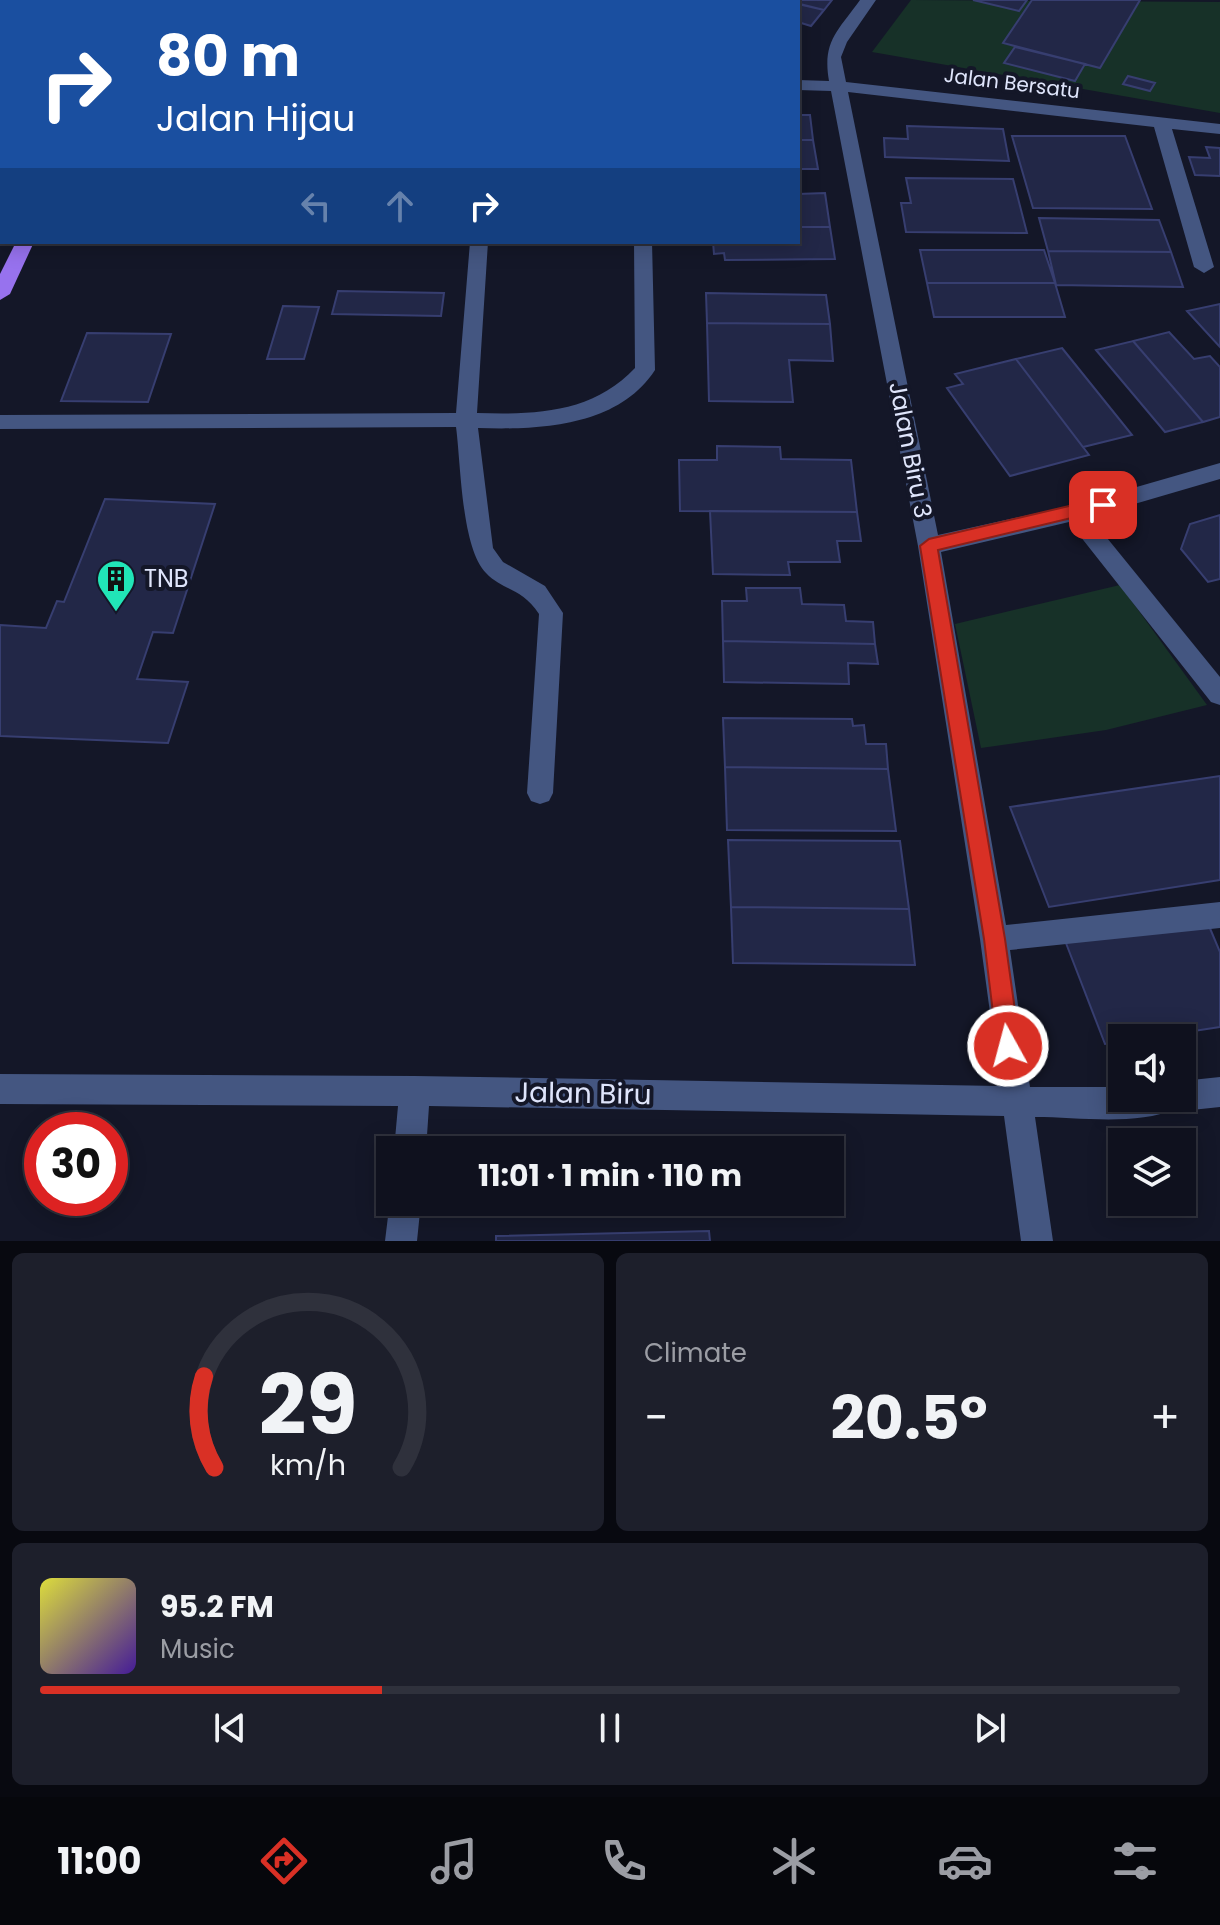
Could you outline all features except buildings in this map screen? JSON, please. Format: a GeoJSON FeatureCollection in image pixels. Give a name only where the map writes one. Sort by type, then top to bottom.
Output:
{"type":"FeatureCollection","features":[{"type":"Feature","properties":{"kind":"main road"},"geometry":{"type":"LineString","coordinates":[[0,294],[24,244]]}},
{"type":"Feature","properties":{"kind":"street","name":"Jalan Biru 3"},"geometry":{"type":"LineString","coordinates":[[868,0],[845,31],[833,57],[929,546],[994,939],[1037,1241]]}},
{"type":"Feature","properties":{"kind":"street","name":"Jalan Bersatu"},"geometry":{"type":"LineString","coordinates":[[800,85],[839,86],[1220,129]]}},
{"type":"Feature","properties":{"kind":"street"},"geometry":{"type":"LineString","coordinates":[[1162,123],[1204,267]]}},
{"type":"Feature","properties":{"kind":"street"},"geometry":{"type":"LineString","coordinates":[[479,244],[466,420],[482,549],[495,568],[537,592],[551,613],[540,793]]}},
{"type":"Feature","properties":{"kind":"street"},"geometry":{"type":"LineString","coordinates":[[0,422],[466,420],[534,423],[572,415],[619,396],[645,370],[643,244]]}},
{"type":"Feature","properties":{"kind":"street"},"geometry":{"type":"LineString","coordinates":[[929,546],[1074,513],[1220,471]]}},
{"type":"Feature","properties":{"kind":"street"},"geometry":{"type":"LineString","coordinates":[[1074,513],[1220,695]]}},
{"type":"Feature","properties":{"kind":"street"},"geometry":{"type":"LineString","coordinates":[[994,939],[1220,915]]}},
{"type":"Feature","properties":{"kind":"street","name":"Jalan Biru"},"geometry":{"type":"LineString","coordinates":[[0,1089],[415,1091],[1108,1103]]}},
{"type":"Feature","properties":{"kind":"street"},"geometry":{"type":"LineString","coordinates":[[411,1136],[415,1091]]}},
{"type":"Feature","properties":{"kind":"street"},"geometry":{"type":"LineString","coordinates":[[1196,1095],[1220,1092]]}},
{"type":"Feature","properties":{"kind":"street"},"geometry":{"type":"LineString","coordinates":[[401,1241],[404,1216]]}},
{"type":"Feature","properties":{"kind":"green space"},"geometry":{"type":"Polygon","coordinates":[[[911,0],[1220,2],[1220,113],[872,52],[911,0]]]}},
{"type":"Feature","properties":{"kind":"green space"},"geometry":{"type":"Polygon","coordinates":[[[1120,585],[1207,705],[1106,730],[981,748],[955,624],[1120,585]]]}},
{"type":"Feature","properties":{"kind":"place","name":"TNB"},"geometry":{"type":"Point","coordinates":[116,613]}},
{"type":"Feature","properties":{"kind":"route"},"geometry":{"type":"LineString","coordinates":[[1008,1046],[994,939],[929,546],[1103,505]]}}]}
